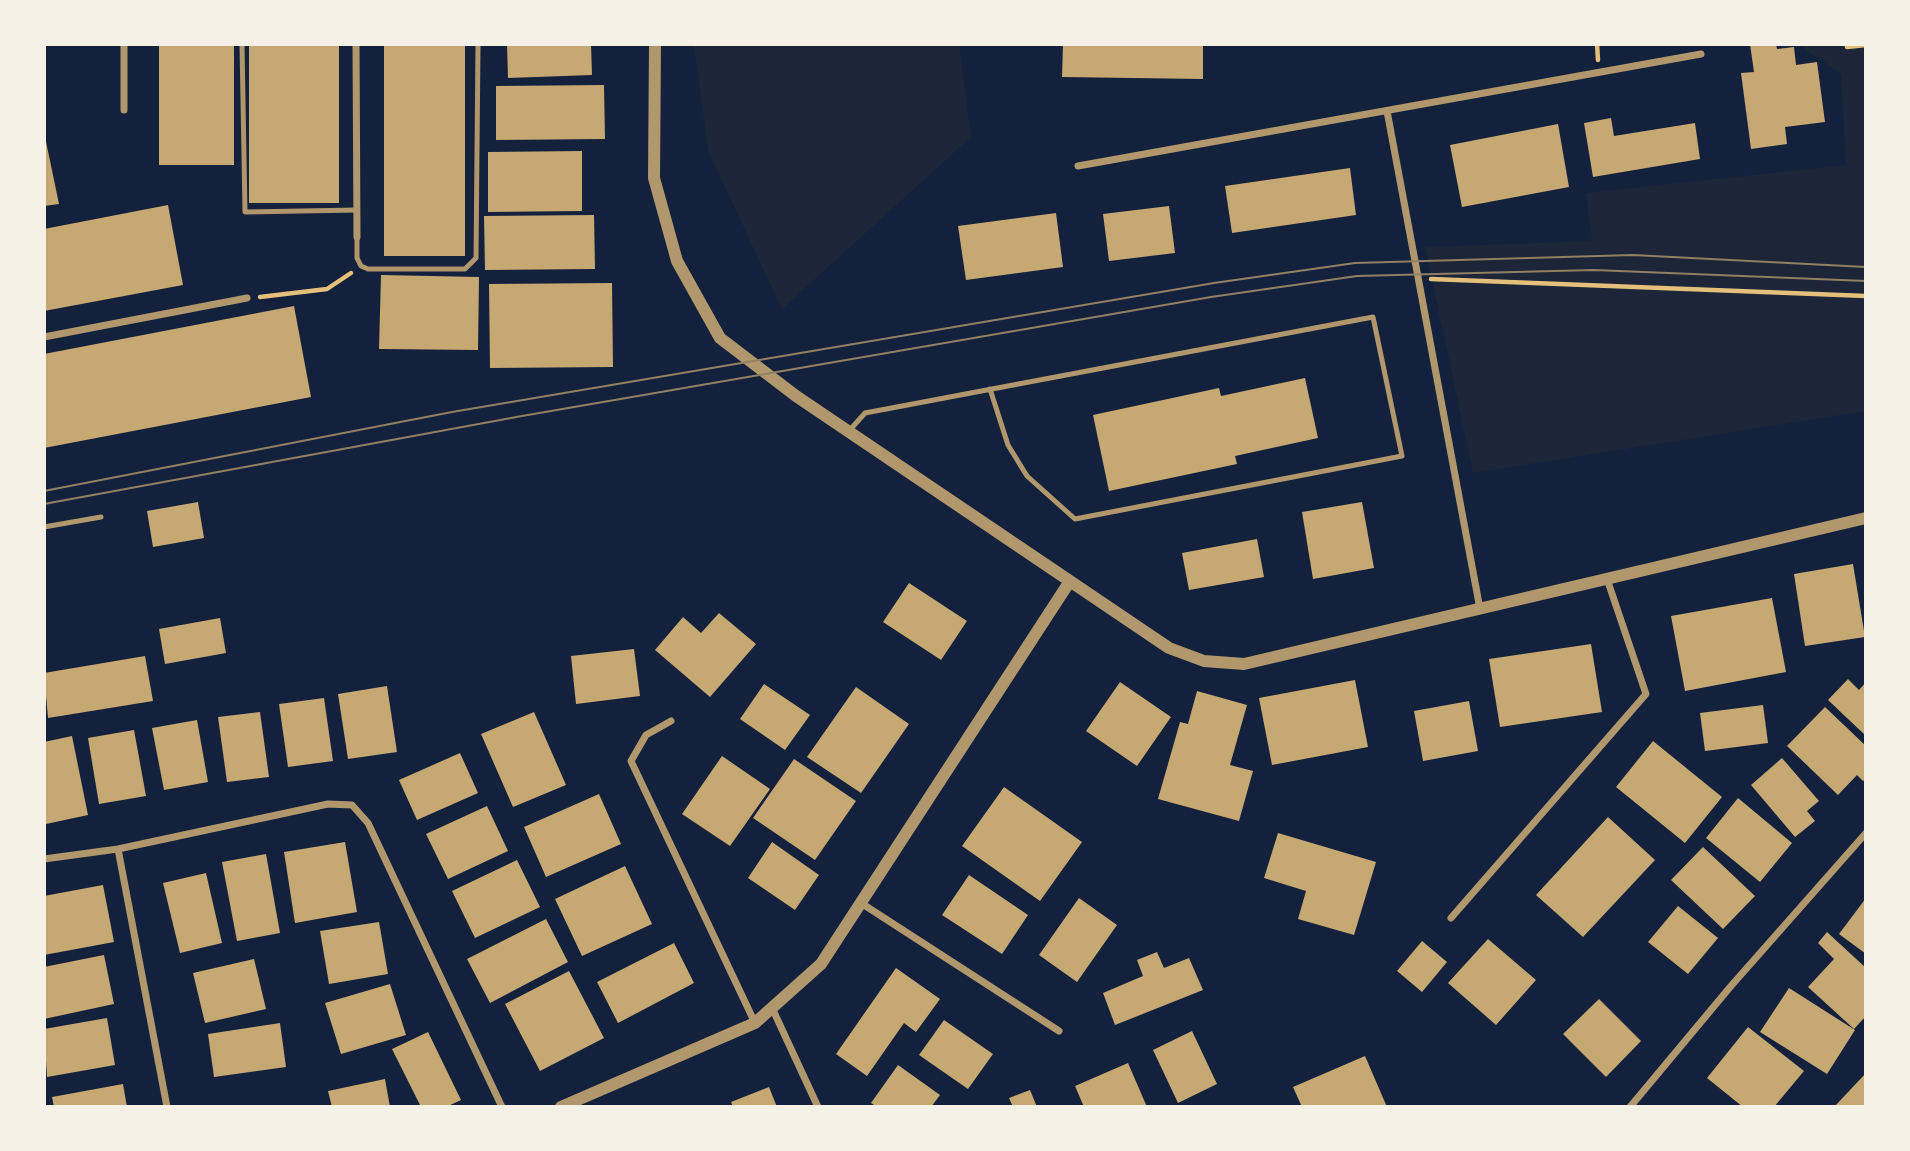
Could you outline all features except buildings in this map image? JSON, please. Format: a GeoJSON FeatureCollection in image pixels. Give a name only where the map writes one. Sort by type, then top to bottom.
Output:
{"type":"FeatureCollection","features":[{"type":"Feature","properties":{"kind":"street"},"geometry":{"type":"LineString","coordinates":[[124,44],[124,110]]}},
{"type":"Feature","properties":{"kind":"street"},"geometry":{"type":"LineString","coordinates":[[356,44],[357,237]]}},
{"type":"Feature","properties":{"kind":"street"},"geometry":{"type":"LineString","coordinates":[[655,44],[654,178],[677,261],[720,338],[849,431],[1168,648],[1223,664],[1244,664],[1866,518]]}},
{"type":"Feature","properties":{"kind":"street"},"geometry":{"type":"LineString","coordinates":[[1078,166],[1701,54]]}},
{"type":"Feature","properties":{"kind":"street"},"geometry":{"type":"LineString","coordinates":[[1387,111],[1480,609]]}},
{"type":"Feature","properties":{"kind":"street"},"geometry":{"type":"LineString","coordinates":[[44,337],[247,299]]}},
{"type":"Feature","properties":{"kind":"street"},"geometry":{"type":"LineString","coordinates":[[1451,918],[1646,694],[1607,579]]}},
{"type":"Feature","properties":{"kind":"street"},"geometry":{"type":"LineString","coordinates":[[561,1107],[755,1023],[773,1010],[821,964],[1070,581]]}},
{"type":"Feature","properties":{"kind":"street"},"geometry":{"type":"LineString","coordinates":[[670,721],[646,735],[631,761],[755,1023]]}},
{"type":"Feature","properties":{"kind":"street"},"geometry":{"type":"LineString","coordinates":[[44,859],[118,849],[328,804],[352,805],[368,824],[502,1107]]}},
{"type":"Feature","properties":{"kind":"street"},"geometry":{"type":"LineString","coordinates":[[1630,1107],[1731,986],[1866,833]]}},
{"type":"Feature","properties":{"kind":"street"},"geometry":{"type":"LineString","coordinates":[[118,849],[167,1107]]}},
{"type":"Feature","properties":{"kind":"street"},"geometry":{"type":"LineString","coordinates":[[862,903],[1059,1031]]}},
{"type":"Feature","properties":{"kind":"street"},"geometry":{"type":"LineString","coordinates":[[773,1010],[818,1107]]}},
{"type":"Feature","properties":{"kind":"lane"},"geometry":{"type":"LineString","coordinates":[[242,44],[245,212],[357,210]]}},
{"type":"Feature","properties":{"kind":"lane"},"geometry":{"type":"LineString","coordinates":[[357,237],[357,258],[360,266],[368,269],[465,270],[476,258],[478,44]]}},
{"type":"Feature","properties":{"kind":"lane"},"geometry":{"type":"LineString","coordinates":[[849,431],[865,412],[1373,317],[1402,456],[1074,519],[1027,476],[1008,445],[990,389]]}},
{"type":"Feature","properties":{"kind":"lane"},"geometry":{"type":"LineString","coordinates":[[44,527],[101,517]]}},
{"type":"Feature","properties":{"kind":"path"},"geometry":{"type":"LineString","coordinates":[[1847,44],[1847,47],[1866,45]]}},
{"type":"Feature","properties":{"kind":"path"},"geometry":{"type":"LineString","coordinates":[[247,299],[327,289],[360,266]]}},
{"type":"Feature","properties":{"kind":"path"},"geometry":{"type":"LineString","coordinates":[[1420,279],[1866,296]]}},
{"type":"Feature","properties":{"kind":"shaded area"},"geometry":{"type":"Polygon","coordinates":[[[694,44],[959,44],[971,137],[782,309],[708,151],[694,44]]]}},
{"type":"Feature","properties":{"kind":"shaded area"},"geometry":{"type":"Polygon","coordinates":[[[1798,44],[1866,44],[1866,411],[1473,473],[1425,247],[1592,241],[1586,193],[1846,165],[1841,74],[1798,44]]]}},
{"type":"Feature","properties":{"kind":"tram line"},"geometry":{"type":"LineString","coordinates":[[44,491],[452,412],[1214,283],[1355,263],[1633,255],[1866,267]]}},
{"type":"Feature","properties":{"kind":"tram line"},"geometry":{"type":"LineString","coordinates":[[44,504],[522,416],[1211,297],[1357,276],[1594,270],[1866,281]]}}]}
